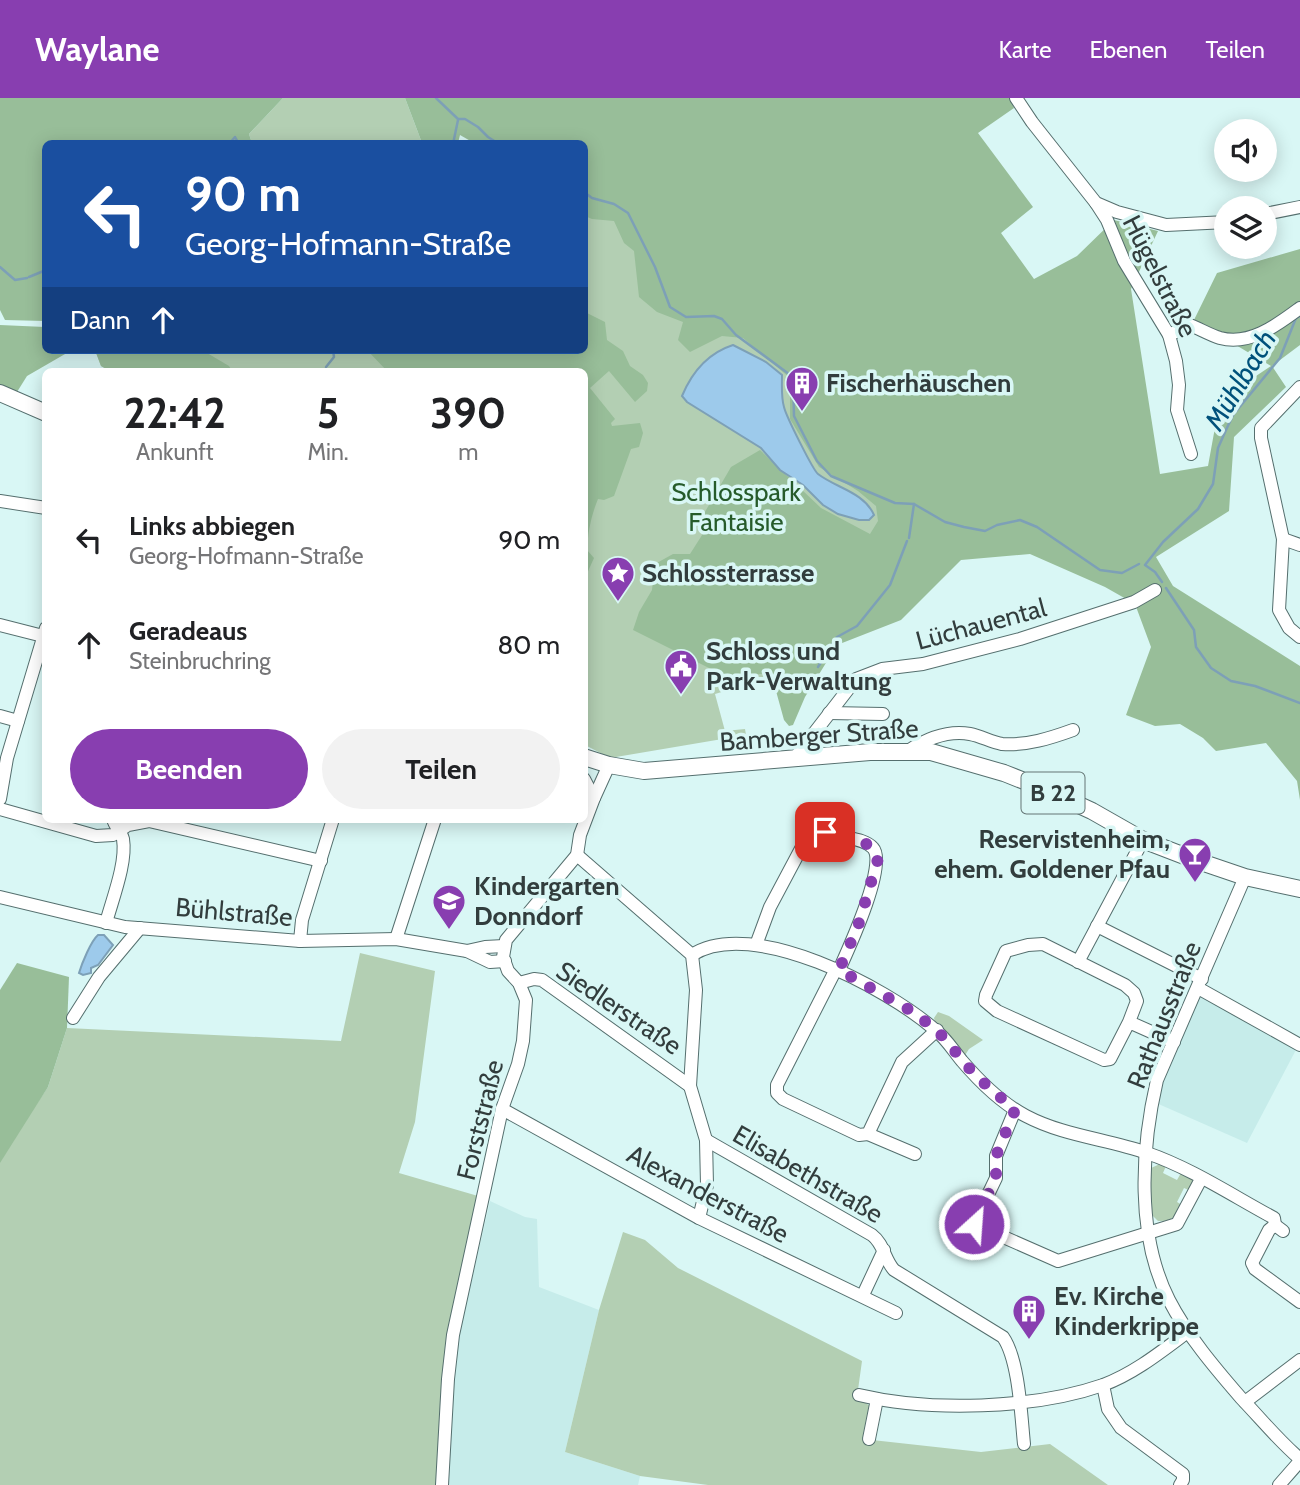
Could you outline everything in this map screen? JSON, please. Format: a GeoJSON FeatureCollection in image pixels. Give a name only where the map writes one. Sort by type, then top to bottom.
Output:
{"type":"FeatureCollection","features":[{"type":"Feature","properties":{"kind":"main road"},"geometry":{"type":"LineString","coordinates":[[0,393],[42,411]]}},
{"type":"Feature","properties":{"kind":"main road","name":"Bamberger Straße"},"geometry":{"type":"LineString","coordinates":[[596,761],[643,771],[870,752],[931,752],[1004,773],[1066,799],[1143,840],[1245,877],[1300,889]]}},
{"type":"Feature","properties":{"kind":"street","name":"Hügelstraße"},"geometry":{"type":"LineString","coordinates":[[1016,98],[1107,220],[1124,261],[1169,335],[1179,385],[1177,410],[1191,454]]}},
{"type":"Feature","properties":{"kind":"street"},"geometry":{"type":"LineString","coordinates":[[1096,203],[1117,212],[1166,225],[1214,223]]}},
{"type":"Feature","properties":{"kind":"street"},"geometry":{"type":"LineString","coordinates":[[1277,212],[1300,207]]}},
{"type":"Feature","properties":{"kind":"street"},"geometry":{"type":"LineString","coordinates":[[1169,335],[1190,325],[1220,338],[1237,340],[1252,337],[1283,321],[1300,308]]}},
{"type":"Feature","properties":{"kind":"street"},"geometry":{"type":"LineString","coordinates":[[1300,387],[1261,428],[1283,539],[1279,610],[1289,628],[1300,637]]}},
{"type":"Feature","properties":{"kind":"street"},"geometry":{"type":"LineString","coordinates":[[0,500],[42,507]]}},
{"type":"Feature","properties":{"kind":"street"},"geometry":{"type":"LineString","coordinates":[[1283,539],[1300,545]]}},
{"type":"Feature","properties":{"kind":"street","name":"Lüchauental"},"geometry":{"type":"LineString","coordinates":[[794,759],[856,679],[881,669],[923,664],[1020,639],[1134,602],[1155,590]]}},
{"type":"Feature","properties":{"kind":"street"},"geometry":{"type":"LineString","coordinates":[[0,625],[42,632]]}},
{"type":"Feature","properties":{"kind":"street"},"geometry":{"type":"LineString","coordinates":[[0,799],[7,758],[42,639]]}},
{"type":"Feature","properties":{"kind":"street"},"geometry":{"type":"LineString","coordinates":[[829,713],[883,714]]}},
{"type":"Feature","properties":{"kind":"street"},"geometry":{"type":"LineString","coordinates":[[0,716],[18,721]]}},
{"type":"Feature","properties":{"kind":"street"},"geometry":{"type":"LineString","coordinates":[[908,751],[930,737],[956,733],[970,734],[1002,744],[1033,742],[1073,730]]}},
{"type":"Feature","properties":{"kind":"street"},"geometry":{"type":"LineString","coordinates":[[588,814],[594,798],[596,761]]}},
{"type":"Feature","properties":{"kind":"street"},"geometry":{"type":"LineString","coordinates":[[588,786],[594,798]]}},
{"type":"Feature","properties":{"kind":"street"},"geometry":{"type":"LineString","coordinates":[[0,809],[42,821]]}},
{"type":"Feature","properties":{"kind":"street"},"geometry":{"type":"LineString","coordinates":[[50,823],[96,836],[113,835],[117,825]]}},
{"type":"Feature","properties":{"kind":"street"},"geometry":{"type":"LineString","coordinates":[[117,825],[138,823]]}},
{"type":"Feature","properties":{"kind":"street"},"geometry":{"type":"LineString","coordinates":[[158,823],[321,861]]}},
{"type":"Feature","properties":{"kind":"street"},"geometry":{"type":"LineString","coordinates":[[300,941],[302,920],[332,823]]}},
{"type":"Feature","properties":{"kind":"street"},"geometry":{"type":"LineString","coordinates":[[396,939],[434,823]]}},
{"type":"Feature","properties":{"kind":"street"},"geometry":{"type":"LineString","coordinates":[[505,961],[506,940],[577,855],[585,823]]}},
{"type":"Feature","properties":{"kind":"street"},"geometry":{"type":"LineString","coordinates":[[106,923],[123,856],[123,837],[117,825]]}},
{"type":"Feature","properties":{"kind":"street"},"geometry":{"type":"LineString","coordinates":[[756,945],[776,896],[804,843],[812,835],[825,832],[864,842],[874,849],[878,859],[877,866],[858,926],[777,1085],[776,1093],[783,1099],[859,1135],[868,1134],[915,1154]]}},
{"type":"Feature","properties":{"kind":"street"},"geometry":{"type":"LineString","coordinates":[[1078,961],[1143,840]]}},
{"type":"Feature","properties":{"kind":"street"},"geometry":{"type":"LineString","coordinates":[[577,855],[692,955],[696,990],[690,1086],[706,1140],[707,1185],[699,1218]]}},
{"type":"Feature","properties":{"kind":"street","name":"Rathausstraße"},"geometry":{"type":"LineString","coordinates":[[1245,877],[1157,1080],[1145,1152],[1145,1196],[1155,1266],[1169,1300],[1226,1380],[1278,1440],[1300,1460]]}},
{"type":"Feature","properties":{"kind":"street","name":"Bühlstraße"},"geometry":{"type":"LineString","coordinates":[[0,897],[106,923],[140,928],[300,941],[396,939],[467,951],[490,962],[505,961]]}},
{"type":"Feature","properties":{"kind":"street"},"geometry":{"type":"LineString","coordinates":[[1097,926],[1200,983],[1300,1045]]}},
{"type":"Feature","properties":{"kind":"street"},"geometry":{"type":"LineString","coordinates":[[73,1018],[99,977],[140,928]]}},
{"type":"Feature","properties":{"kind":"street"},"geometry":{"type":"LineString","coordinates":[[1036,943],[1125,985],[1134,993],[1137,1001],[1129,1022],[1114,1053],[1110,1059],[1104,1060],[997,1011],[985,1000],[1006,951],[1036,943]]}},
{"type":"Feature","properties":{"kind":"street"},"geometry":{"type":"LineString","coordinates":[[692,955],[715,946],[756,945],[805,957],[837,969],[908,1009],[937,1030],[975,1075],[1015,1110],[1068,1133],[1145,1152],[1274,1218],[1279,1228],[1269,1230],[1252,1263],[1255,1269],[1300,1302]]}},
{"type":"Feature","properties":{"kind":"street","name":"Bühlstraße"},"geometry":{"type":"LineString","coordinates":[[467,951],[505,946]]}},
{"type":"Feature","properties":{"kind":"street","name":"Forststraße"},"geometry":{"type":"LineString","coordinates":[[442,1485],[453,1335],[502,1109],[523,1041],[526,1000],[505,961]]}},
{"type":"Feature","properties":{"kind":"street","name":"Siedlerstraße"},"geometry":{"type":"LineString","coordinates":[[519,983],[542,980],[690,1086]]}},
{"type":"Feature","properties":{"kind":"street"},"geometry":{"type":"LineString","coordinates":[[1129,1022],[1174,1042]]}},
{"type":"Feature","properties":{"kind":"street"},"geometry":{"type":"LineString","coordinates":[[868,1134],[902,1062],[937,1030]]}},
{"type":"Feature","properties":{"kind":"street","name":"Alexanderstraße"},"geometry":{"type":"LineString","coordinates":[[502,1109],[699,1218],[896,1312]]}},
{"type":"Feature","properties":{"kind":"street"},"geometry":{"type":"LineString","coordinates":[[1015,1110],[996,1156],[996,1178],[974,1224],[1058,1261],[1177,1224],[1201,1179]]}},
{"type":"Feature","properties":{"kind":"street","name":"Elisabethstraße"},"geometry":{"type":"LineString","coordinates":[[706,1140],[872,1235],[884,1250],[888,1264],[901,1275],[1003,1337],[1015,1372],[1024,1444]]}},
{"type":"Feature","properties":{"kind":"street","name":"Elisabethstraße"},"geometry":{"type":"LineString","coordinates":[[863,1295],[884,1250]]}},
{"type":"Feature","properties":{"kind":"street"},"geometry":{"type":"LineString","coordinates":[[859,1395],[923,1403],[984,1405],[1020,1403],[1061,1396],[1103,1385],[1129,1373],[1189,1331]]}},
{"type":"Feature","properties":{"kind":"street"},"geometry":{"type":"LineString","coordinates":[[1245,1402],[1300,1360]]}},
{"type":"Feature","properties":{"kind":"street"},"geometry":{"type":"LineString","coordinates":[[1103,1385],[1108,1409],[1121,1428],[1183,1474],[1180,1485]]}},
{"type":"Feature","properties":{"kind":"street"},"geometry":{"type":"LineString","coordinates":[[869,1439],[877,1399]]}},
{"type":"Feature","properties":{"kind":"street"},"geometry":{"type":"LineString","coordinates":[[1279,1485],[1300,1460]]}},
{"type":"Feature","properties":{"kind":"shaded area"},"geometry":{"type":"Polygon","coordinates":[[[1200,990],[1298,1046],[1247,1143],[1154,1102],[1200,990]]]}},
{"type":"Feature","properties":{"kind":"shaded area"},"geometry":{"type":"Polygon","coordinates":[[[490,1201],[525,1217],[537,1219],[539,1287],[599,1310],[565,1452],[640,1476],[638,1485],[447,1485],[457,1344],[490,1201]]]}},
{"type":"Feature","properties":{"kind":"green space"},"geometry":{"type":"Polygon","coordinates":[[[0,98],[283,98],[249,134],[251,140],[42,140],[42,321],[5,320],[0,310],[0,98]]]}},
{"type":"Feature","properties":{"kind":"green space"},"geometry":{"type":"Polygon","coordinates":[[[283,98],[405,98],[421,140],[251,140],[249,134],[283,98]]]}},
{"type":"Feature","properties":{"kind":"green space"},"geometry":{"type":"Polygon","coordinates":[[[405,98],[1010,98],[1014,108],[978,133],[1033,207],[1001,233],[1034,279],[1077,256],[1114,220],[1158,231],[1131,289],[1160,474],[1208,466],[1220,400],[1271,366],[1194,320],[1217,273],[1265,259],[1277,259],[1277,256],[1300,249],[1300,345],[1272,366],[1286,387],[1234,437],[1229,511],[1156,557],[1173,586],[1300,666],[1300,800],[1297,781],[1266,743],[1216,751],[1203,738],[1180,724],[1155,726],[1126,715],[1151,647],[1135,604],[1105,587],[1030,554],[961,560],[901,620],[837,645],[805,697],[793,725],[789,726],[784,720],[776,691],[779,679],[768,673],[729,678],[633,630],[639,612],[652,590],[655,564],[673,554],[690,554],[704,532],[702,517],[731,467],[760,450],[821,508],[870,534],[878,521],[876,506],[858,491],[819,467],[790,419],[790,378],[743,338],[722,336],[690,352],[678,340],[683,322],[657,312],[639,297],[634,251],[624,243],[614,221],[588,217],[588,140],[469,140],[460,135],[459,140],[421,140],[405,98]]]}},
{"type":"Feature","properties":{"kind":"green space","name":"Schlosspark Fantaisie"},"geometry":{"type":"Polygon","coordinates":[[[588,190],[850,355],[897,500],[765,679],[715,694],[725,731],[745,729],[746,735],[610,758],[588,747],[588,368],[101,366],[96,354],[588,354],[588,190]]]}},
{"type":"Feature","properties":{"kind":"green space"},"geometry":{"type":"Polygon","coordinates":[[[588,314],[605,322],[607,340],[623,351],[630,366],[643,375],[648,383],[647,391],[635,402],[609,371],[590,388],[615,419],[611,423],[612,426],[640,423],[643,433],[639,447],[631,449],[614,496],[598,499],[588,541],[588,368],[384,368],[371,354],[588,354],[588,314]]]}},
{"type":"Feature","properties":{"kind":"green space"},"geometry":{"type":"Polygon","coordinates":[[[0,325],[42,327],[42,354],[65,354],[27,376],[17,392],[0,385],[0,325]]]}},
{"type":"Feature","properties":{"kind":"green space"},"geometry":{"type":"Polygon","coordinates":[[[96,354],[209,354],[230,368],[105,368],[101,366],[96,354]]]}},
{"type":"Feature","properties":{"kind":"green space"},"geometry":{"type":"Polygon","coordinates":[[[588,551],[594,558],[588,571],[588,551]]]}},
{"type":"Feature","properties":{"kind":"green space"},"geometry":{"type":"Polygon","coordinates":[[[360,953],[435,971],[415,1122],[399,1173],[478,1196],[447,1335],[436,1485],[0,1485],[0,1158],[48,1087],[67,1028],[341,1041],[360,953]]]}},
{"type":"Feature","properties":{"kind":"green space"},"geometry":{"type":"Polygon","coordinates":[[[17,963],[69,977],[67,1028],[48,1087],[0,1163],[0,990],[17,963]]]}},
{"type":"Feature","properties":{"kind":"green space"},"geometry":{"type":"Polygon","coordinates":[[[938,1012],[949,1016],[983,1040],[969,1049],[962,1060],[937,1030],[934,1018],[938,1012]]]}},
{"type":"Feature","properties":{"kind":"green space"},"geometry":{"type":"Polygon","coordinates":[[[1160,1164],[1166,1166],[1163,1173],[1177,1180],[1181,1173],[1194,1183],[1191,1191],[1184,1188],[1177,1202],[1184,1206],[1179,1213],[1173,1218],[1158,1221],[1152,1215],[1149,1174],[1151,1168],[1160,1164]]]}},
{"type":"Feature","properties":{"kind":"green space"},"geometry":{"type":"Polygon","coordinates":[[[623,1232],[645,1240],[678,1268],[862,1361],[857,1397],[870,1406],[863,1439],[981,1452],[1050,1444],[1108,1485],[708,1485],[640,1476],[565,1452],[599,1310],[623,1232]]]}},
{"type":"Feature","properties":{"kind":"water"},"geometry":{"type":"Polygon","coordinates":[[[733,345],[766,362],[782,375],[782,399],[786,412],[815,470],[825,479],[864,501],[874,515],[869,520],[838,514],[823,505],[803,485],[780,470],[761,448],[687,402],[682,396],[702,364],[733,345]]]}},
{"type":"Feature","properties":{"kind":"water"},"geometry":{"type":"Polygon","coordinates":[[[98,935],[104,935],[113,945],[98,965],[91,968],[91,973],[83,975],[79,973],[82,964],[98,935]]]}},
{"type":"Feature","properties":{"kind":"waterway"},"geometry":{"type":"LineString","coordinates":[[436,98],[458,119],[465,119],[493,140]]}},
{"type":"Feature","properties":{"kind":"waterway"},"geometry":{"type":"LineString","coordinates":[[454,140],[458,120]]}},
{"type":"Feature","properties":{"kind":"waterway"},"geometry":{"type":"LineString","coordinates":[[232,140],[235,137],[237,140]]}},
{"type":"Feature","properties":{"kind":"waterway"},"geometry":{"type":"LineString","coordinates":[[588,195],[614,204],[628,213],[655,267],[670,307],[686,317],[714,316],[722,319],[736,335],[793,377],[794,416],[817,461],[831,476],[895,503],[914,504],[945,522],[964,527],[985,531],[997,525],[1020,520],[1037,527],[1100,570],[1122,573],[1139,564]]}},
{"type":"Feature","properties":{"kind":"waterway"},"geometry":{"type":"LineString","coordinates":[[0,267],[15,280],[27,278]]}},
{"type":"Feature","properties":{"kind":"waterway"},"geometry":{"type":"LineString","coordinates":[[29,277],[42,272]]}},
{"type":"Feature","properties":{"kind":"waterway","name":"Mühlbach"},"geometry":{"type":"LineString","coordinates":[[1162,582],[1155,572],[1145,565],[1163,542],[1198,509],[1213,484],[1218,448],[1233,415],[1280,358],[1296,318],[1300,316]]}},
{"type":"Feature","properties":{"kind":"waterway"},"geometry":{"type":"LineString","coordinates":[[326,367],[334,354]]}},
{"type":"Feature","properties":{"kind":"waterway"},"geometry":{"type":"LineString","coordinates":[[909,538],[914,504]]}},
{"type":"Feature","properties":{"kind":"waterway"},"geometry":{"type":"LineString","coordinates":[[818,667],[837,637],[857,626],[890,585],[907,541]]}},
{"type":"Feature","properties":{"kind":"waterway"},"geometry":{"type":"LineString","coordinates":[[1166,588],[1194,630],[1196,647],[1211,668],[1231,681],[1255,686],[1300,703]]}},
{"type":"Feature","properties":{"kind":"place","name":"Fischerhäuschen"},"geometry":{"type":"Point","coordinates":[802,413]}},
{"type":"Feature","properties":{"kind":"place","name":"Schlossterrasse"},"geometry":{"type":"Point","coordinates":[618,603]}},
{"type":"Feature","properties":{"kind":"place","name":"Schloss und Park-Verwaltung"},"geometry":{"type":"Point","coordinates":[681,696]}},
{"type":"Feature","properties":{"kind":"place","name":"Reservistenheim, ehem. Goldener Pfau"},"geometry":{"type":"Point","coordinates":[1195,884]}},
{"type":"Feature","properties":{"kind":"place","name":"Kindergarten Donndorf"},"geometry":{"type":"Point","coordinates":[449,931]}},
{"type":"Feature","properties":{"kind":"place","name":"Ev. Kirche Kinderkrippe"},"geometry":{"type":"Point","coordinates":[1029,1341]}},
{"type":"Feature","properties":{"kind":"route"},"geometry":{"type":"LineString","coordinates":[[825,832],[864,842],[874,849],[878,859],[858,926],[839,970],[908,1009],[937,1030],[975,1075],[1015,1110],[996,1156],[996,1178],[974,1224]]}}]}
